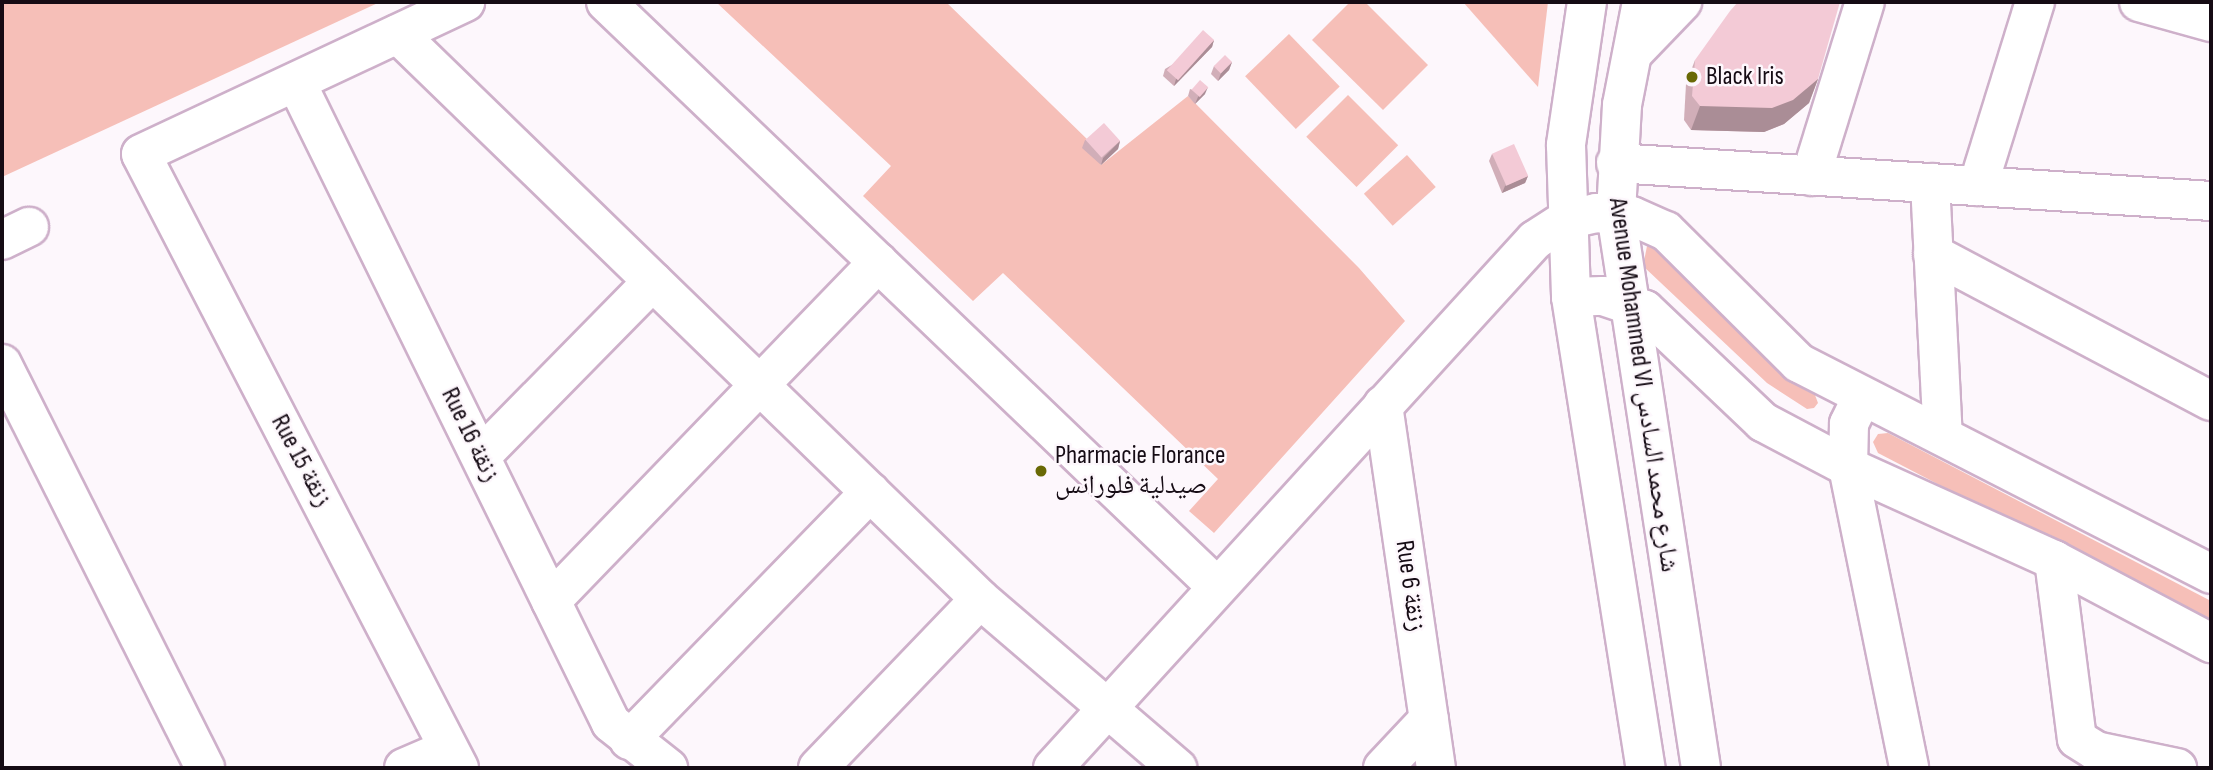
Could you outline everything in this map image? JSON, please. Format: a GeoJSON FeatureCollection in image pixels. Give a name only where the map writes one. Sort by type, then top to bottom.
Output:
{"type":"FeatureCollection","features":[{"type":"Feature","properties":{"kind":"street"},"geometry":{"type":"LineString","coordinates":[[296,82],[465,2]]}},
{"type":"Feature","properties":{"kind":"street"},"geometry":{"type":"LineString","coordinates":[[606,2],[1217,587]]}},
{"type":"Feature","properties":{"kind":"street","name":"Avenue Mohammed VI شارع محمد السادس"},"geometry":{"type":"LineString","coordinates":[[1587,2],[1566,145],[1566,220],[1571,297],[1646,768]]}},
{"type":"Feature","properties":{"kind":"street","name":"Avenue Mohammed VI شارع محمد السادس"},"geometry":{"type":"LineString","coordinates":[[1642,2],[1616,163],[1616,213],[1626,301],[1701,768]]}},
{"type":"Feature","properties":{"kind":"street"},"geometry":{"type":"LineString","coordinates":[[1633,53],[1682,2]]}},
{"type":"Feature","properties":{"kind":"street"},"geometry":{"type":"LineString","coordinates":[[1811,176],[1865,2]]}},
{"type":"Feature","properties":{"kind":"street"},"geometry":{"type":"LineString","coordinates":[[1978,186],[2035,2]]}},
{"type":"Feature","properties":{"kind":"street"},"geometry":{"type":"LineString","coordinates":[[2139,2],[2211,22]]}},
{"type":"Feature","properties":{"kind":"street"},"geometry":{"type":"LineString","coordinates":[[398,34],[980,598],[1177,768]]}},
{"type":"Feature","properties":{"kind":"street","name":"Rue 15 زنقة"},"geometry":{"type":"LineString","coordinates":[[296,82],[141,154],[454,759]]}},
{"type":"Feature","properties":{"kind":"street","name":"Rue 16 زنقة"},"geometry":{"type":"LineString","coordinates":[[296,82],[611,723],[629,740],[668,768]]}},
{"type":"Feature","properties":{"kind":"street"},"geometry":{"type":"LineString","coordinates":[[1616,163],[2210,198]]}},
{"type":"Feature","properties":{"kind":"street"},"geometry":{"type":"LineString","coordinates":[[1930,183],[1943,436]]}},
{"type":"Feature","properties":{"kind":"street"},"geometry":{"type":"LineString","coordinates":[[1053,768],[1535,240],[1566,220],[1616,213],[1666,231],[1798,363],[2211,574]]}},
{"type":"Feature","properties":{"kind":"street"},"geometry":{"type":"LineString","coordinates":[[1933,254],[2211,401]]}},
{"type":"Feature","properties":{"kind":"street"},"geometry":{"type":"LineString","coordinates":[[551,601],[877,262]]}},
{"type":"Feature","properties":{"kind":"street"},"geometry":{"type":"LineString","coordinates":[[481,456],[653,281]]}},
{"type":"Feature","properties":{"kind":"street"},"geometry":{"type":"LineString","coordinates":[[1571,297],[1626,301],[1661,322],[1763,422],[1848,467],[2054,560],[2211,643]]}},
{"type":"Feature","properties":{"kind":"street"},"geometry":{"type":"LineString","coordinates":[[2,364],[205,768]]}},
{"type":"Feature","properties":{"kind":"street"},"geometry":{"type":"LineString","coordinates":[[1862,397],[1849,424],[1848,467],[1909,768]]}},
{"type":"Feature","properties":{"kind":"street","name":"Rue 6 زنقة"},"geometry":{"type":"LineString","coordinates":[[1383,405],[1436,768]]}},
{"type":"Feature","properties":{"kind":"street"},"geometry":{"type":"LineString","coordinates":[[629,740],[870,492]]}},
{"type":"Feature","properties":{"kind":"street"},"geometry":{"type":"LineString","coordinates":[[2054,560],[2077,739],[2096,751],[2177,768]]}},
{"type":"Feature","properties":{"kind":"street"},"geometry":{"type":"LineString","coordinates":[[818,768],[980,598]]}},
{"type":"Feature","properties":{"kind":"street"},"geometry":{"type":"LineString","coordinates":[[1384,768],[1429,719]]}},
{"type":"Feature","properties":{"kind":"street"},"geometry":{"type":"LineString","coordinates":[[404,768],[454,759]]}},
{"type":"Feature","properties":{"kind":"shaded area"},"geometry":{"type":"Polygon","coordinates":[[[2,2],[380,2],[2,177],[2,2]]]}},
{"type":"Feature","properties":{"kind":"shaded area"},"geometry":{"type":"Polygon","coordinates":[[[716,2],[946,2],[1089,141],[1101,165],[1188,96],[1359,268],[1405,321],[1214,533],[1189,511],[1218,479],[1003,273],[973,301],[863,196],[891,166],[716,2]]]}},
{"type":"Feature","properties":{"kind":"shaded area"},"geometry":{"type":"Polygon","coordinates":[[[1350,2],[1365,2],[1428,65],[1383,110],[1312,40],[1350,2]]]}},
{"type":"Feature","properties":{"kind":"shaded area"},"geometry":{"type":"Polygon","coordinates":[[[1463,2],[1548,2],[1538,87],[1463,2]]]}},
{"type":"Feature","properties":{"kind":"shaded area"},"geometry":{"type":"Polygon","coordinates":[[[1289,34],[1340,87],[1296,129],[1245,76],[1289,34]]]}},
{"type":"Feature","properties":{"kind":"shaded area"},"geometry":{"type":"Polygon","coordinates":[[[1348,95],[1398,145],[1356,187],[1306,137],[1348,95]]]}},
{"type":"Feature","properties":{"kind":"shaded area"},"geometry":{"type":"Polygon","coordinates":[[[1407,155],[1436,187],[1393,226],[1364,194],[1407,155]]]}},
{"type":"Feature","properties":{"kind":"shaded area"},"geometry":{"type":"Polygon","coordinates":[[[1647,246],[1654,247],[1789,381],[1815,395],[1818,403],[1814,408],[1807,409],[1767,383],[1643,266],[1647,246]]]}},
{"type":"Feature","properties":{"kind":"shaded area"},"geometry":{"type":"Polygon","coordinates":[[[1888,433],[2211,601],[2211,626],[1878,453],[1873,442],[1878,434],[1888,433]]]}},
{"type":"Feature","properties":{"kind":"building"},"geometry":{"type":"Polygon","coordinates":[[[1738,2],[1840,2],[1818,79],[1793,100],[1772,108],[1700,106],[1692,96],[1695,60],[1738,2]]]}},
{"type":"Feature","properties":{"kind":"building"},"geometry":{"type":"Polygon","coordinates":[[[1203,30],[1214,40],[1178,80],[1167,70],[1203,30]]]}},
{"type":"Feature","properties":{"kind":"building"},"geometry":{"type":"Polygon","coordinates":[[[1225,55],[1232,62],[1221,73],[1214,66],[1225,55]]]}},
{"type":"Feature","properties":{"kind":"building"},"geometry":{"type":"Polygon","coordinates":[[[1200,80],[1208,87],[1200,97],[1191,90],[1200,80]]]}},
{"type":"Feature","properties":{"kind":"building"},"geometry":{"type":"Polygon","coordinates":[[[1104,123],[1120,141],[1101,158],[1085,140],[1104,123]]]}},
{"type":"Feature","properties":{"kind":"building"},"geometry":{"type":"Polygon","coordinates":[[[1514,144],[1528,176],[1506,186],[1492,154],[1514,144]]]}},
{"type":"Feature","properties":{"kind":"place","name":"Black Iris"},"geometry":{"type":"Point","coordinates":[1692,77]}},
{"type":"Feature","properties":{"kind":"place","name":"Pharmacie Florance صيدلية فلورانس"},"geometry":{"type":"Point","coordinates":[1041,471]}}]}
